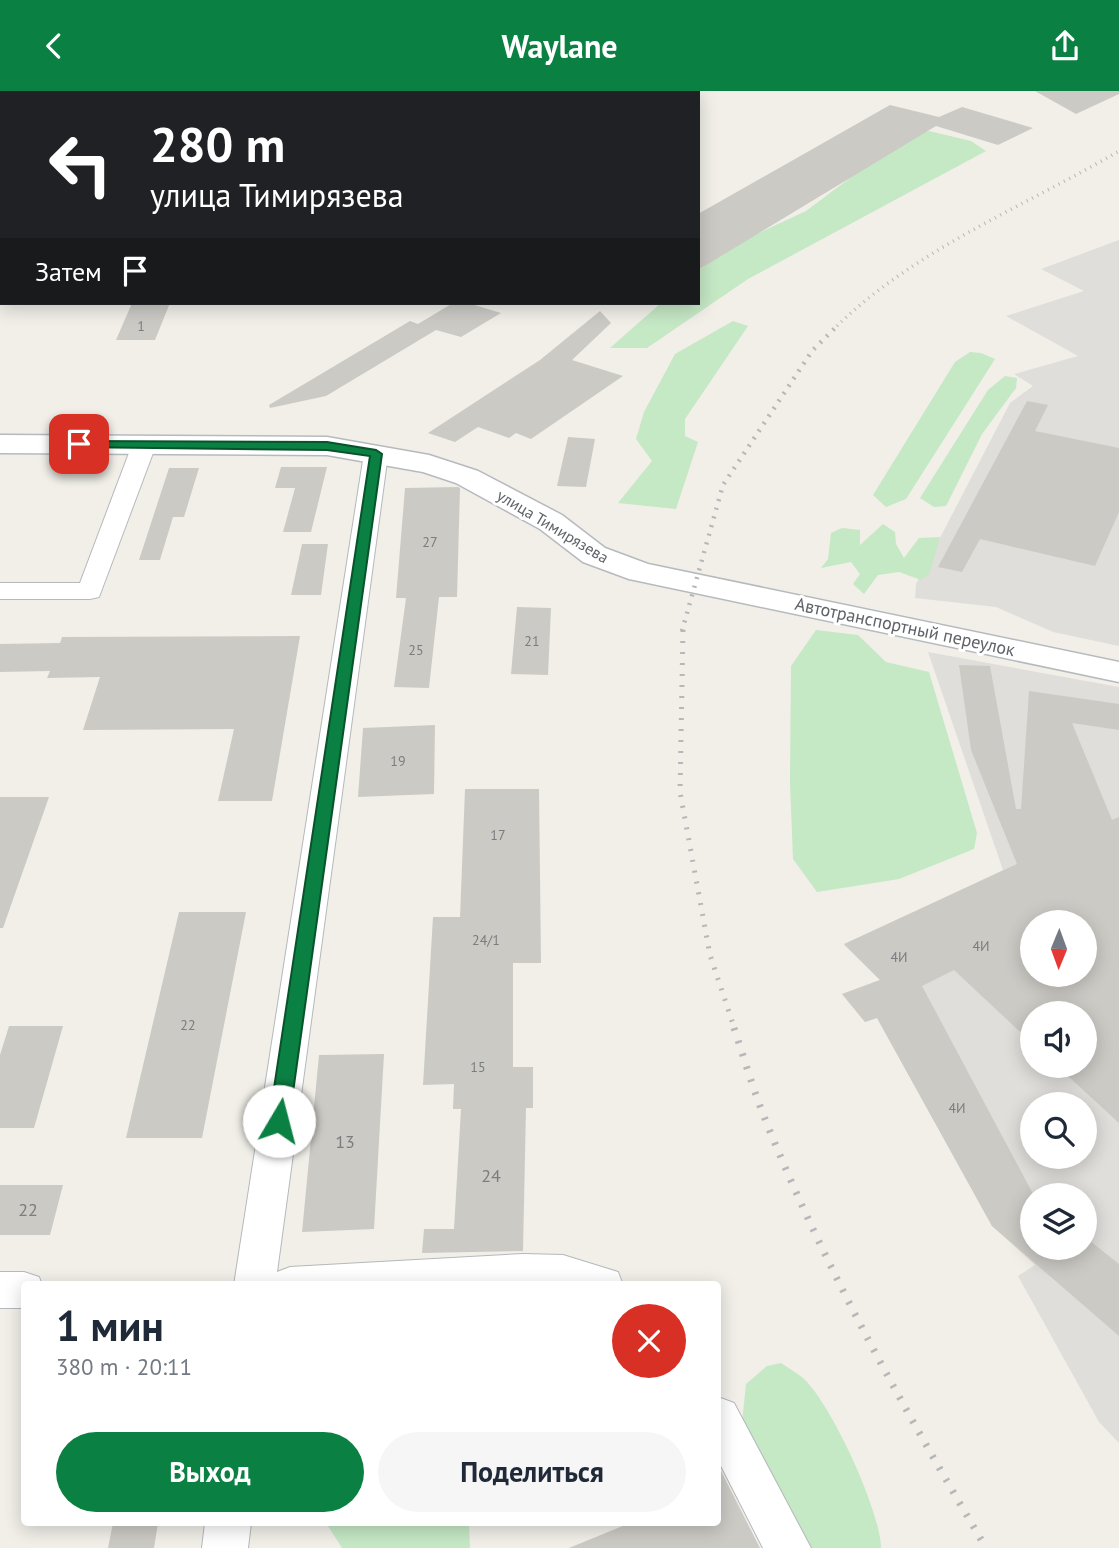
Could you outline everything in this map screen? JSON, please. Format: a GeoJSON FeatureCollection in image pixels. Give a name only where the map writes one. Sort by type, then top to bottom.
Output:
{"type":"FeatureCollection","features":[{"type":"Feature","properties":{"kind":"main road","name":"улица Тимирязева"},"geometry":{"type":"LineString","coordinates":[[0,444],[327,446],[429,464],[467,477],[551,522],[594,555],[640,572],[690,583]]}},
{"type":"Feature","properties":{"kind":"main road","name":"Автотранспортный переулок"},"geometry":{"type":"LineString","coordinates":[[690,583],[1119,672]]}},
{"type":"Feature","properties":{"kind":"street"},"geometry":{"type":"LineString","coordinates":[[0,591],[90,591],[144,445]]}},
{"type":"Feature","properties":{"kind":"street"},"geometry":{"type":"LineString","coordinates":[[256,1281],[376,454]]}},
{"type":"Feature","properties":{"kind":"street"},"geometry":{"type":"LineString","coordinates":[[357,1281],[523,1271],[563,1273],[590,1281]]}},
{"type":"Feature","properties":{"kind":"street"},"geometry":{"type":"LineString","coordinates":[[0,1290],[21,1290]]}},
{"type":"Feature","properties":{"kind":"street"},"geometry":{"type":"LineString","coordinates":[[721,1423],[788,1548]]}},
{"type":"Feature","properties":{"kind":"street"},"geometry":{"type":"LineString","coordinates":[[225,1548],[228,1526]]}},
{"type":"Feature","properties":{"kind":"shaded area"},"geometry":{"type":"Polygon","coordinates":[[[1119,240],[1119,646],[1053,632],[996,607],[915,598],[916,584],[1010,403],[1033,386],[1014,374],[1078,356],[1006,316],[1084,291],[1041,269],[1119,240]]]}},
{"type":"Feature","properties":{"kind":"shaded area"},"geometry":{"type":"Polygon","coordinates":[[[928,652],[1119,687],[1119,1443],[1099,1422],[1018,1276],[1035,1265],[1029,1260],[1097,1260],[1097,1183],[1020,1183],[1020,1251],[992,1226],[877,1018],[865,1022],[842,994],[880,980],[844,945],[1003,870],[928,652]]]}},
{"type":"Feature","properties":{"kind":"green space"},"geometry":{"type":"Polygon","coordinates":[[[929,131],[971,141],[986,151],[748,279],[647,348],[610,348],[659,305],[700,305],[700,269],[731,246],[806,211],[906,136],[929,131]]]}},
{"type":"Feature","properties":{"kind":"green space"},"geometry":{"type":"Polygon","coordinates":[[[733,321],[748,326],[685,419],[685,436],[698,442],[676,509],[618,503],[652,461],[636,439],[644,412],[675,354],[733,321]]]}},
{"type":"Feature","properties":{"kind":"green space"},"geometry":{"type":"Polygon","coordinates":[[[970,352],[995,359],[906,499],[886,507],[873,495],[955,362],[970,352]]]}},
{"type":"Feature","properties":{"kind":"green space"},"geometry":{"type":"Polygon","coordinates":[[[1005,376],[1017,378],[1016,388],[982,434],[946,506],[934,507],[920,498],[988,390],[1005,376]]]}},
{"type":"Feature","properties":{"kind":"green space"},"geometry":{"type":"Polygon","coordinates":[[[883,524],[895,532],[896,544],[904,558],[919,538],[940,537],[930,573],[921,580],[899,572],[878,575],[864,594],[853,584],[860,574],[851,562],[821,568],[828,559],[831,533],[842,528],[860,530],[860,545],[883,524]]]}},
{"type":"Feature","properties":{"kind":"green space"},"geometry":{"type":"Polygon","coordinates":[[[816,630],[858,635],[886,662],[929,672],[977,833],[974,849],[899,879],[817,892],[793,859],[790,783],[791,666],[816,630]]]}},
{"type":"Feature","properties":{"kind":"green space"},"geometry":{"type":"Polygon","coordinates":[[[781,1363],[803,1378],[814,1391],[840,1433],[873,1510],[881,1548],[806,1548],[742,1423],[746,1384],[767,1366],[781,1363]]]}},
{"type":"Feature","properties":{"kind":"green space"},"geometry":{"type":"Polygon","coordinates":[[[328,1526],[469,1526],[470,1548],[342,1548],[328,1526]]]}},
{"type":"Feature","properties":{"kind":"building"},"geometry":{"type":"Polygon","coordinates":[[[1035,91],[1119,91],[1119,94],[1076,114],[1035,91]]]}},
{"type":"Feature","properties":{"kind":"building"},"geometry":{"type":"Polygon","coordinates":[[[890,105],[939,117],[962,107],[1033,128],[998,145],[936,126],[700,269],[700,213],[890,105]]]}},
{"type":"Feature","properties":{"kind":"building"},"geometry":{"type":"Polygon","coordinates":[[[131,305],[169,305],[155,340],[116,340],[131,305]]]}},
{"type":"Feature","properties":{"kind":"building"},"geometry":{"type":"Polygon","coordinates":[[[450,305],[475,305],[501,313],[461,337],[436,330],[326,396],[270,408],[269,405],[410,321],[418,324],[450,305]]]}},
{"type":"Feature","properties":{"kind":"building"},"geometry":{"type":"Polygon","coordinates":[[[600,311],[611,323],[572,360],[623,376],[531,439],[516,433],[509,438],[478,427],[455,442],[428,433],[540,360],[600,311]]]}},
{"type":"Feature","properties":{"kind":"building"},"geometry":{"type":"Polygon","coordinates":[[[1027,401],[1048,405],[1035,431],[1119,448],[1119,512],[1095,566],[980,539],[962,572],[938,567],[1027,401]]]}},
{"type":"Feature","properties":{"kind":"building"},"geometry":{"type":"Polygon","coordinates":[[[568,437],[595,439],[586,487],[557,486],[568,437]]]}},
{"type":"Feature","properties":{"kind":"building"},"geometry":{"type":"Polygon","coordinates":[[[281,467],[327,467],[311,532],[283,532],[295,488],[275,488],[281,467]]]}},
{"type":"Feature","properties":{"kind":"building"},"geometry":{"type":"Polygon","coordinates":[[[169,468],[199,468],[184,517],[173,517],[160,560],[139,560],[169,468]]]}},
{"type":"Feature","properties":{"kind":"building"},"geometry":{"type":"Polygon","coordinates":[[[458,487],[457,597],[439,597],[429,688],[394,687],[406,598],[396,598],[405,488],[458,487]]]}},
{"type":"Feature","properties":{"kind":"building"},"geometry":{"type":"Polygon","coordinates":[[[302,544],[328,544],[321,595],[291,595],[302,544]]]}},
{"type":"Feature","properties":{"kind":"building"},"geometry":{"type":"Polygon","coordinates":[[[517,607],[551,608],[548,675],[511,674],[517,607]]]}},
{"type":"Feature","properties":{"kind":"building"},"geometry":{"type":"Polygon","coordinates":[[[300,636],[272,801],[218,801],[234,729],[83,730],[100,677],[47,678],[50,671],[0,672],[0,644],[60,643],[62,637],[300,636]]]}},
{"type":"Feature","properties":{"kind":"building"},"geometry":{"type":"Polygon","coordinates":[[[959,665],[990,666],[1016,809],[1021,809],[1029,691],[1119,704],[1119,730],[1072,723],[1112,820],[1119,817],[1119,1123],[1097,1103],[1097,1092],[1085,1092],[1070,1078],[1097,1078],[1097,1001],[1020,1001],[1020,1032],[954,970],[922,986],[1027,1183],[1020,1183],[1020,1250],[992,1226],[877,1018],[865,1022],[842,994],[880,980],[844,944],[1017,864],[971,750],[959,665]]]}},
{"type":"Feature","properties":{"kind":"building"},"geometry":{"type":"Polygon","coordinates":[[[435,725],[434,794],[358,797],[363,728],[435,725]]]}},
{"type":"Feature","properties":{"kind":"building"},"geometry":{"type":"Polygon","coordinates":[[[465,789],[539,789],[541,963],[513,963],[513,1067],[533,1067],[533,1108],[526,1108],[523,1251],[422,1253],[424,1229],[454,1229],[461,1109],[453,1109],[454,1084],[423,1085],[433,917],[460,917],[465,789]]]}},
{"type":"Feature","properties":{"kind":"building"},"geometry":{"type":"Polygon","coordinates":[[[0,797],[49,797],[3,928],[0,928],[0,797]]]}},
{"type":"Feature","properties":{"kind":"building"},"geometry":{"type":"Polygon","coordinates":[[[179,912],[246,912],[202,1138],[126,1138],[179,912]]]}},
{"type":"Feature","properties":{"kind":"building"},"geometry":{"type":"Polygon","coordinates":[[[9,1026],[63,1026],[34,1128],[0,1128],[0,1055],[9,1026]]]}},
{"type":"Feature","properties":{"kind":"building"},"geometry":{"type":"Polygon","coordinates":[[[384,1054],[374,1229],[302,1232],[319,1055],[384,1054]]]}},
{"type":"Feature","properties":{"kind":"building"},"geometry":{"type":"Polygon","coordinates":[[[0,1185],[63,1185],[50,1235],[0,1235],[0,1185]]]}},
{"type":"Feature","properties":{"kind":"building"},"geometry":{"type":"Polygon","coordinates":[[[1097,1247],[1119,1264],[1119,1336],[1031,1260],[1097,1260],[1097,1247]]]}},
{"type":"Feature","properties":{"kind":"building"},"geometry":{"type":"Polygon","coordinates":[[[721,1471],[760,1548],[569,1548],[623,1526],[721,1526],[721,1471]]]}},
{"type":"Feature","properties":{"kind":"building"},"geometry":{"type":"Polygon","coordinates":[[[112,1526],[158,1526],[154,1548],[108,1548],[112,1526]]]}},
{"type":"Feature","properties":{"kind":"railway"},"geometry":{"type":"LineString","coordinates":[[837,326],[868,299],[936,251],[1119,151]]}},
{"type":"Feature","properties":{"kind":"railway"},"geometry":{"type":"LineString","coordinates":[[682,631],[723,485],[812,351],[837,326]]}},
{"type":"Feature","properties":{"kind":"railway"},"geometry":{"type":"LineString","coordinates":[[683,630],[680,792],[710,955],[735,1030]]}},
{"type":"Feature","properties":{"kind":"railway"},"geometry":{"type":"LineString","coordinates":[[734,1028],[765,1119],[813,1230],[867,1338],[986,1548]]}},
{"type":"Feature","properties":{"kind":"route"},"geometry":{"type":"LineString","coordinates":[[79,444],[327,446],[376,454],[279,1121]]}}]}
